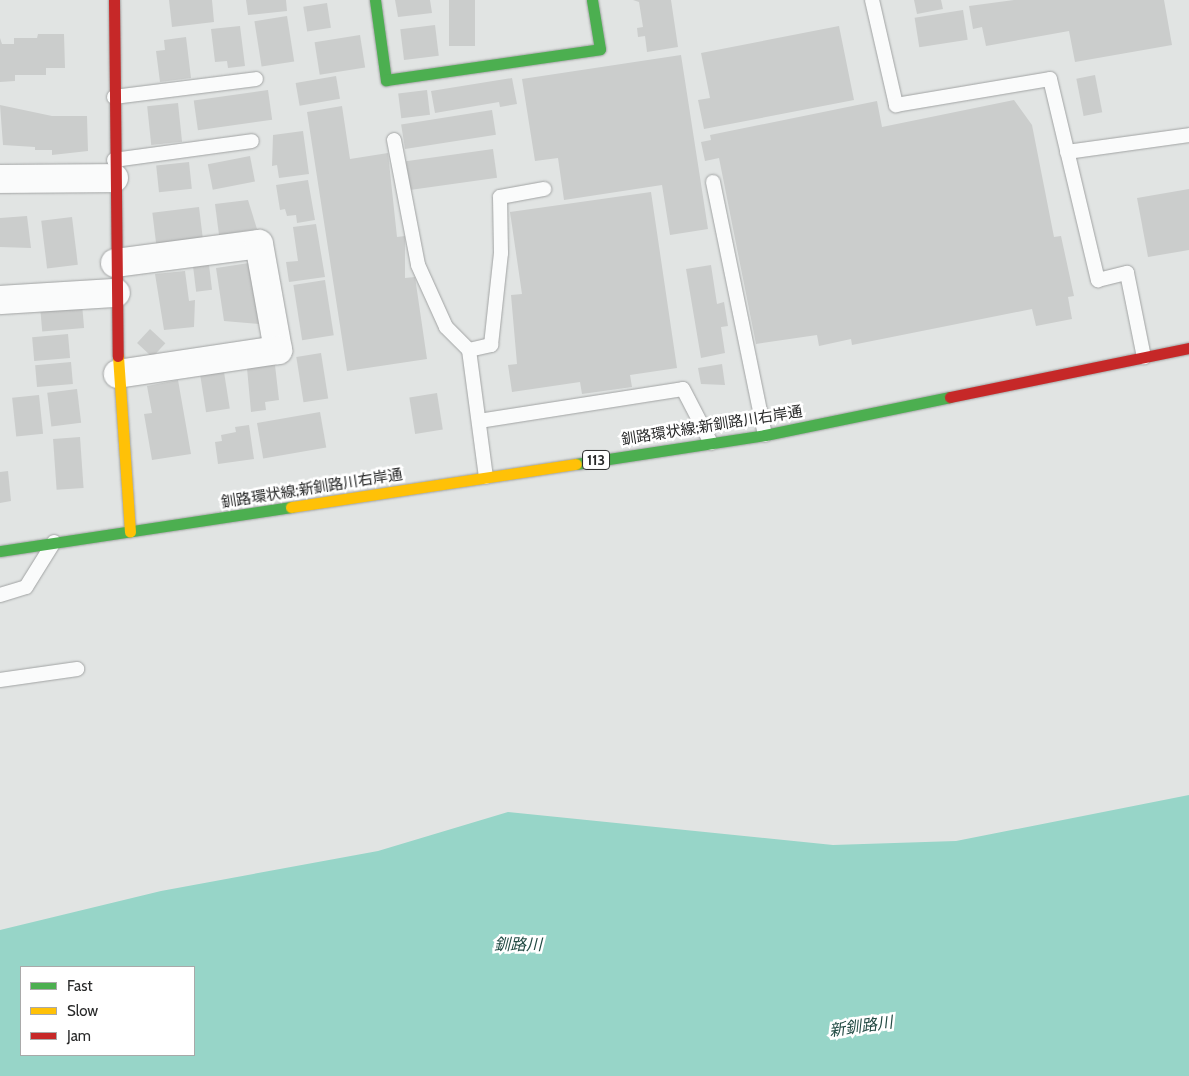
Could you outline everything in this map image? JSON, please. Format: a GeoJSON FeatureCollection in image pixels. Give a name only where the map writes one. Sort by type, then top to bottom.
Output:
{"type":"FeatureCollection","features":[{"type":"Feature","properties":{"kind":"main road"},"geometry":{"type":"LineString","coordinates":[[114,0],[115,263],[118,374],[130,532]]}},
{"type":"Feature","properties":{"kind":"main road"},"geometry":{"type":"LineString","coordinates":[[375,0],[386,80],[600,49],[592,0]]}},
{"type":"Feature","properties":{"kind":"main road","name":"釧路環状線;新釧路川右岸通"},"geometry":{"type":"LineString","coordinates":[[0,551],[55,541],[130,532],[765,435],[1189,348]]}},
{"type":"Feature","properties":{"kind":"street"},"geometry":{"type":"LineString","coordinates":[[0,179],[114,169]]}},
{"type":"Feature","properties":{"kind":"street"},"geometry":{"type":"LineString","coordinates":[[115,263],[259,244],[278,350],[118,374]]}},
{"type":"Feature","properties":{"kind":"street"},"geometry":{"type":"LineString","coordinates":[[0,300],[116,293]]}},
{"type":"Feature","properties":{"kind":"lane"},"geometry":{"type":"LineString","coordinates":[[872,0],[896,105],[1050,79],[1098,280],[1127,273],[1144,357]]}},
{"type":"Feature","properties":{"kind":"lane"},"geometry":{"type":"LineString","coordinates":[[114,97],[256,79]]}},
{"type":"Feature","properties":{"kind":"lane"},"geometry":{"type":"LineString","coordinates":[[1067,152],[1189,135]]}},
{"type":"Feature","properties":{"kind":"lane"},"geometry":{"type":"LineString","coordinates":[[394,140],[418,265],[446,327],[469,350],[486,477]]}},
{"type":"Feature","properties":{"kind":"lane"},"geometry":{"type":"LineString","coordinates":[[114,169],[252,141]]}},
{"type":"Feature","properties":{"kind":"lane"},"geometry":{"type":"LineString","coordinates":[[713,182],[765,435]]}},
{"type":"Feature","properties":{"kind":"lane"},"geometry":{"type":"LineString","coordinates":[[469,350],[491,345],[501,253],[500,197],[544,190]]}},
{"type":"Feature","properties":{"kind":"lane"},"geometry":{"type":"LineString","coordinates":[[479,421],[683,389],[711,443]]}},
{"type":"Feature","properties":{"kind":"lane"},"geometry":{"type":"LineString","coordinates":[[0,595],[26,587],[55,541]]}},
{"type":"Feature","properties":{"kind":"lane"},"geometry":{"type":"LineString","coordinates":[[0,680],[77,669]]}},
{"type":"Feature","properties":{"kind":"water","name":"釧路川"},"geometry":{"type":"Polygon","coordinates":[[[1189,795],[1189,1076],[0,1076],[0,930],[161,891],[378,851],[508,812],[833,845],[956,841],[1189,795]]]}},
{"type":"Feature","properties":{"kind":"building"},"geometry":{"type":"Polygon","coordinates":[[[169,0],[212,0],[214,22],[172,27],[169,0]]]}},
{"type":"Feature","properties":{"kind":"building"},"geometry":{"type":"Polygon","coordinates":[[[246,0],[286,0],[287,11],[248,15],[246,0]]]}},
{"type":"Feature","properties":{"kind":"building"},"geometry":{"type":"Polygon","coordinates":[[[395,0],[430,0],[432,13],[398,17],[395,0]]]}},
{"type":"Feature","properties":{"kind":"building"},"geometry":{"type":"Polygon","coordinates":[[[449,0],[475,0],[475,46],[449,46],[449,0]]]}},
{"type":"Feature","properties":{"kind":"building"},"geometry":{"type":"Polygon","coordinates":[[[633,0],[671,0],[678,47],[647,52],[645,36],[638,37],[637,28],[643,27],[639,2],[633,0]]]}},
{"type":"Feature","properties":{"kind":"building"},"geometry":{"type":"Polygon","coordinates":[[[914,0],[941,0],[943,9],[917,14],[914,0]]]}},
{"type":"Feature","properties":{"kind":"building"},"geometry":{"type":"Polygon","coordinates":[[[1014,0],[1164,0],[1172,45],[1075,62],[1069,31],[986,46],[982,27],[973,29],[969,6],[1014,0]]]}},
{"type":"Feature","properties":{"kind":"building"},"geometry":{"type":"Polygon","coordinates":[[[327,3],[331,28],[307,31],[303,7],[327,3]]]}},
{"type":"Feature","properties":{"kind":"building"},"geometry":{"type":"Polygon","coordinates":[[[963,10],[968,40],[919,47],[915,18],[963,10]]]}},
{"type":"Feature","properties":{"kind":"building"},"geometry":{"type":"Polygon","coordinates":[[[287,16],[294,61],[262,67],[254,21],[287,16]]]}},
{"type":"Feature","properties":{"kind":"building"},"geometry":{"type":"Polygon","coordinates":[[[435,25],[439,56],[404,60],[400,29],[435,25]]]}},
{"type":"Feature","properties":{"kind":"building"},"geometry":{"type":"Polygon","coordinates":[[[240,26],[245,66],[228,68],[227,61],[215,62],[211,29],[240,26]]]}},
{"type":"Feature","properties":{"kind":"building"},"geometry":{"type":"Polygon","coordinates":[[[839,26],[854,100],[704,129],[698,100],[710,98],[701,53],[839,26]]]}},
{"type":"Feature","properties":{"kind":"building"},"geometry":{"type":"Polygon","coordinates":[[[38,34],[64,34],[65,68],[46,68],[46,75],[15,75],[15,81],[0,82],[0,38],[2,44],[14,44],[14,38],[37,38],[38,34]]]}},
{"type":"Feature","properties":{"kind":"building"},"geometry":{"type":"Polygon","coordinates":[[[360,35],[365,68],[320,75],[315,42],[360,35]]]}},
{"type":"Feature","properties":{"kind":"building"},"geometry":{"type":"Polygon","coordinates":[[[186,37],[191,78],[160,82],[156,51],[165,50],[164,40],[186,37]]]}},
{"type":"Feature","properties":{"kind":"building"},"geometry":{"type":"Polygon","coordinates":[[[681,55],[708,229],[670,235],[662,185],[564,200],[558,158],[535,161],[522,79],[681,55]]]}},
{"type":"Feature","properties":{"kind":"building"},"geometry":{"type":"Polygon","coordinates":[[[1095,75],[1102,112],[1084,116],[1076,79],[1095,75]]]}},
{"type":"Feature","properties":{"kind":"building"},"geometry":{"type":"Polygon","coordinates":[[[336,76],[340,99],[300,106],[296,83],[336,76]]]}},
{"type":"Feature","properties":{"kind":"building"},"geometry":{"type":"Polygon","coordinates":[[[512,78],[517,104],[500,107],[499,102],[435,113],[431,91],[512,78]]]}},
{"type":"Feature","properties":{"kind":"building"},"geometry":{"type":"Polygon","coordinates":[[[268,90],[272,120],[198,130],[194,100],[268,90]]]}},
{"type":"Feature","properties":{"kind":"building"},"geometry":{"type":"Polygon","coordinates":[[[427,90],[430,115],[401,118],[398,94],[427,90]]]}},
{"type":"Feature","properties":{"kind":"building"},"geometry":{"type":"Polygon","coordinates":[[[1014,100],[1032,125],[1054,237],[1061,236],[1074,296],[1068,297],[1072,319],[1036,326],[1032,309],[852,345],[851,339],[819,346],[817,335],[756,344],[719,158],[705,161],[701,142],[711,140],[710,135],[877,101],[882,127],[1014,100]]]}},
{"type":"Feature","properties":{"kind":"building"},"geometry":{"type":"Polygon","coordinates":[[[178,103],[182,142],[151,145],[147,106],[178,103]]]}},
{"type":"Feature","properties":{"kind":"building"},"geometry":{"type":"Polygon","coordinates":[[[0,105],[52,116],[87,116],[88,151],[52,155],[52,150],[35,150],[35,147],[3,145],[0,105]]]}},
{"type":"Feature","properties":{"kind":"building"},"geometry":{"type":"Polygon","coordinates":[[[342,106],[350,159],[388,153],[397,237],[405,236],[405,278],[415,277],[427,359],[347,371],[307,112],[342,106]]]}},
{"type":"Feature","properties":{"kind":"building"},"geometry":{"type":"Polygon","coordinates":[[[492,110],[496,135],[405,149],[401,124],[492,110]]]}},
{"type":"Feature","properties":{"kind":"building"},"geometry":{"type":"Polygon","coordinates":[[[303,131],[309,174],[279,178],[277,165],[272,166],[273,135],[303,131]]]}},
{"type":"Feature","properties":{"kind":"building"},"geometry":{"type":"Polygon","coordinates":[[[493,149],[497,178],[410,190],[406,161],[493,149]]]}},
{"type":"Feature","properties":{"kind":"building"},"geometry":{"type":"Polygon","coordinates":[[[250,156],[255,182],[213,190],[208,164],[250,156]]]}},
{"type":"Feature","properties":{"kind":"building"},"geometry":{"type":"Polygon","coordinates":[[[189,162],[192,189],[159,192],[156,165],[189,162]]]}},
{"type":"Feature","properties":{"kind":"building"},"geometry":{"type":"Polygon","coordinates":[[[308,180],[315,220],[297,223],[296,215],[287,216],[285,209],[280,210],[276,185],[308,180]]]}},
{"type":"Feature","properties":{"kind":"building"},"geometry":{"type":"Polygon","coordinates":[[[1189,189],[1189,250],[1148,257],[1137,198],[1189,189]]]}},
{"type":"Feature","properties":{"kind":"building"},"geometry":{"type":"Polygon","coordinates":[[[651,192],[677,368],[630,375],[632,387],[582,394],[580,382],[512,392],[508,365],[517,364],[511,295],[522,294],[510,212],[651,192]]]}},
{"type":"Feature","properties":{"kind":"building"},"geometry":{"type":"Polygon","coordinates":[[[248,200],[257,229],[219,235],[215,204],[248,200]]]}},
{"type":"Feature","properties":{"kind":"building"},"geometry":{"type":"Polygon","coordinates":[[[199,207],[203,240],[156,245],[152,213],[199,207]]]}},
{"type":"Feature","properties":{"kind":"building"},"geometry":{"type":"Polygon","coordinates":[[[27,216],[31,248],[0,247],[0,218],[27,216]]]}},
{"type":"Feature","properties":{"kind":"building"},"geometry":{"type":"Polygon","coordinates":[[[72,217],[78,265],[47,268],[41,221],[72,217]]]}},
{"type":"Feature","properties":{"kind":"building"},"geometry":{"type":"Polygon","coordinates":[[[316,224],[325,277],[289,282],[286,262],[298,261],[293,227],[316,224]]]}},
{"type":"Feature","properties":{"kind":"building"},"geometry":{"type":"Polygon","coordinates":[[[249,263],[259,324],[224,321],[216,268],[249,263]]]}},
{"type":"Feature","properties":{"kind":"building"},"geometry":{"type":"Polygon","coordinates":[[[209,265],[212,290],[196,292],[193,267],[209,265]]]}},
{"type":"Feature","properties":{"kind":"building"},"geometry":{"type":"Polygon","coordinates":[[[711,265],[717,304],[724,302],[728,326],[721,327],[725,353],[701,358],[686,269],[711,265]]]}},
{"type":"Feature","properties":{"kind":"building"},"geometry":{"type":"Polygon","coordinates":[[[185,271],[189,301],[195,300],[194,327],[164,330],[155,274],[185,271]]]}},
{"type":"Feature","properties":{"kind":"building"},"geometry":{"type":"Polygon","coordinates":[[[325,280],[334,335],[302,340],[293,285],[325,280]]]}},
{"type":"Feature","properties":{"kind":"building"},"geometry":{"type":"Polygon","coordinates":[[[82,304],[84,328],[42,332],[40,308],[82,304]]]}},
{"type":"Feature","properties":{"kind":"building"},"geometry":{"type":"Polygon","coordinates":[[[150,329],[165,343],[152,357],[137,343],[150,329]]]}},
{"type":"Feature","properties":{"kind":"building"},"geometry":{"type":"Polygon","coordinates":[[[68,334],[70,358],[34,361],[32,337],[68,334]]]}},
{"type":"Feature","properties":{"kind":"building"},"geometry":{"type":"Polygon","coordinates":[[[321,353],[328,398],[304,402],[296,357],[321,353]]]}},
{"type":"Feature","properties":{"kind":"building"},"geometry":{"type":"Polygon","coordinates":[[[71,362],[73,384],[37,387],[35,365],[71,362]]]}},
{"type":"Feature","properties":{"kind":"building"},"geometry":{"type":"Polygon","coordinates":[[[722,364],[725,385],[701,384],[698,368],[722,364]]]}},
{"type":"Feature","properties":{"kind":"building"},"geometry":{"type":"Polygon","coordinates":[[[275,365],[279,400],[265,402],[266,410],[251,412],[247,368],[275,365]]]}},
{"type":"Feature","properties":{"kind":"building"},"geometry":{"type":"Polygon","coordinates":[[[224,372],[230,409],[206,412],[200,376],[224,372]]]}},
{"type":"Feature","properties":{"kind":"building"},"geometry":{"type":"Polygon","coordinates":[[[178,380],[191,454],[152,460],[144,414],[152,413],[147,386],[178,380]]]}},
{"type":"Feature","properties":{"kind":"building"},"geometry":{"type":"Polygon","coordinates":[[[77,389],[81,423],[51,426],[47,393],[77,389]]]}},
{"type":"Feature","properties":{"kind":"building"},"geometry":{"type":"Polygon","coordinates":[[[437,393],[443,430],[415,434],[409,397],[437,393]]]}},
{"type":"Feature","properties":{"kind":"building"},"geometry":{"type":"Polygon","coordinates":[[[39,395],[43,434],[16,437],[12,398],[39,395]]]}},
{"type":"Feature","properties":{"kind":"building"},"geometry":{"type":"Polygon","coordinates":[[[320,412],[326,447],[263,459],[257,423],[320,412]]]}},
{"type":"Feature","properties":{"kind":"building"},"geometry":{"type":"Polygon","coordinates":[[[249,425],[254,459],[218,464],[215,442],[222,441],[221,435],[236,432],[235,427],[249,425]]]}},
{"type":"Feature","properties":{"kind":"building"},"geometry":{"type":"Polygon","coordinates":[[[80,437],[84,488],[57,490],[53,439],[80,437]]]}},
{"type":"Feature","properties":{"kind":"building"},"geometry":{"type":"Polygon","coordinates":[[[8,471],[11,501],[0,503],[0,472],[8,471]]]}},
{"type":"Feature","properties":{"kind":"traffic: fast"},"geometry":{"type":"LineString","coordinates":[[375,0],[386,80],[600,49],[592,0]]}},
{"type":"Feature","properties":{"kind":"traffic: fast"},"geometry":{"type":"LineString","coordinates":[[576,464],[765,435],[950,397]]}},
{"type":"Feature","properties":{"kind":"traffic: fast"},"geometry":{"type":"LineString","coordinates":[[0,551],[291,507]]}},
{"type":"Feature","properties":{"kind":"traffic: slow"},"geometry":{"type":"LineString","coordinates":[[118,356],[130,532]]}},
{"type":"Feature","properties":{"kind":"traffic: slow"},"geometry":{"type":"LineString","coordinates":[[291,507],[576,464]]}},
{"type":"Feature","properties":{"kind":"traffic: jam"},"geometry":{"type":"LineString","coordinates":[[114,0],[118,356]]}},
{"type":"Feature","properties":{"kind":"traffic: jam"},"geometry":{"type":"LineString","coordinates":[[950,397],[1189,348]]}},
{"type":"Feature","properties":{"kind":"water label","name":"新釧路川"},"geometry":{"type":"Point","coordinates":[861,1027]}}]}
